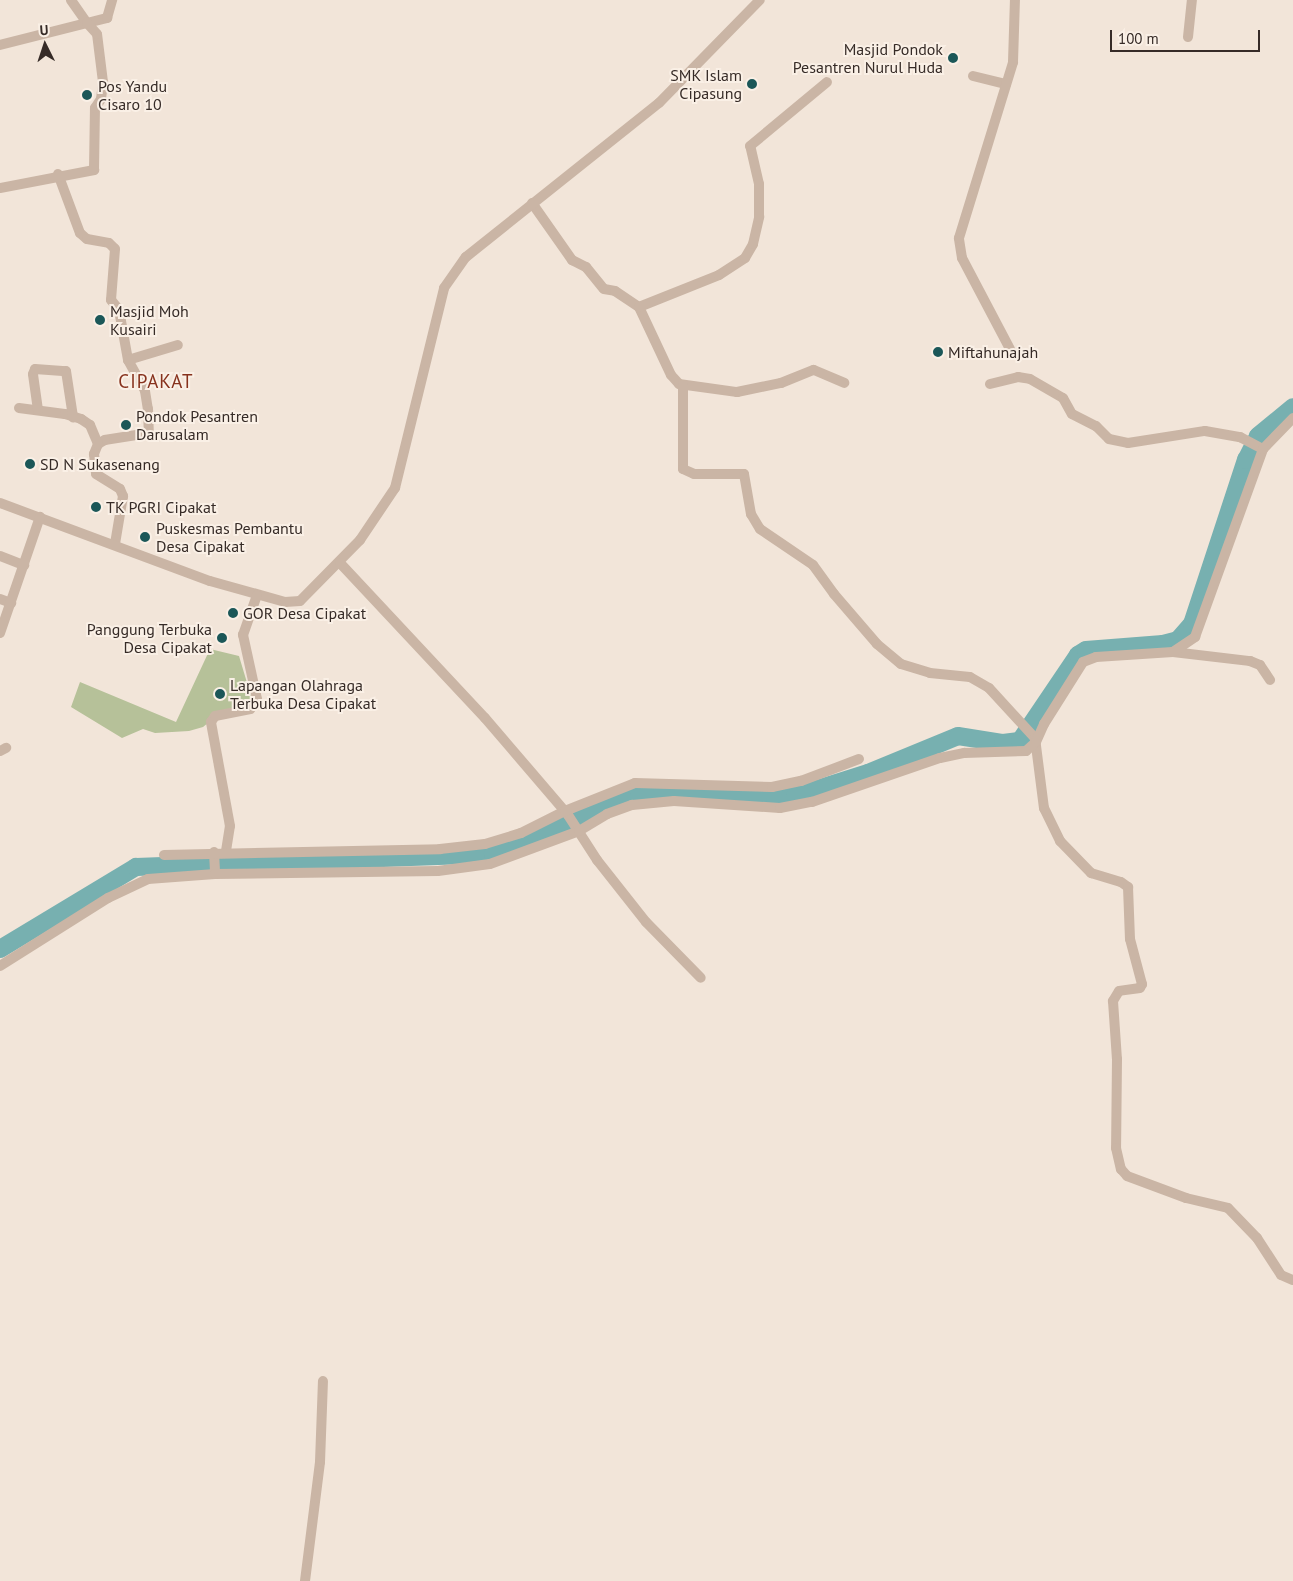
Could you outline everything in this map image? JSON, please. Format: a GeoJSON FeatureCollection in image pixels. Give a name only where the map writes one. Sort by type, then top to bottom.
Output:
{"type":"FeatureCollection","features":[{"type":"Feature","properties":{"kind":"street"},"geometry":{"type":"LineString","coordinates":[[0,188],[58,174],[91,172],[95,167],[95,108],[101,99],[103,82],[97,34],[71,0]]}},
{"type":"Feature","properties":{"kind":"street"},"geometry":{"type":"LineString","coordinates":[[0,45],[107,18],[112,0]]}},
{"type":"Feature","properties":{"kind":"street"},"geometry":{"type":"LineString","coordinates":[[0,504],[115,544],[210,581],[285,602],[300,601],[340,563],[374,523],[395,488],[444,288],[466,257],[659,103],[760,0]]}},
{"type":"Feature","properties":{"kind":"street"},"geometry":{"type":"LineString","coordinates":[[1010,349],[962,258],[959,238],[1015,54],[1015,0]]}},
{"type":"Feature","properties":{"kind":"street"},"geometry":{"type":"LineString","coordinates":[[1188,37],[1192,0]]}},
{"type":"Feature","properties":{"kind":"street"},"geometry":{"type":"LineString","coordinates":[[973,76],[1006,84]]}},
{"type":"Feature","properties":{"kind":"street"},"geometry":{"type":"LineString","coordinates":[[639,308],[719,275],[744,258],[753,244],[759,217],[759,184],[750,146],[827,82]]}},
{"type":"Feature","properties":{"kind":"street"},"geometry":{"type":"LineString","coordinates":[[58,174],[80,233],[87,239],[109,242],[115,249],[111,300],[119,310],[128,360],[145,391],[151,428],[142,436],[98,444]]}},
{"type":"Feature","properties":{"kind":"street"},"geometry":{"type":"LineString","coordinates":[[532,203],[572,260],[586,267],[604,289],[615,291],[639,308],[671,375],[683,385],[737,392],[781,383],[814,370],[844,383]]}},
{"type":"Feature","properties":{"kind":"street"},"geometry":{"type":"LineString","coordinates":[[128,360],[178,345]]}},
{"type":"Feature","properties":{"kind":"street"},"geometry":{"type":"LineString","coordinates":[[38,410],[33,374],[35,369],[66,371],[73,416]]}},
{"type":"Feature","properties":{"kind":"street"},"geometry":{"type":"LineString","coordinates":[[990,384],[1018,377],[1030,378],[1063,398],[1072,414],[1096,426],[1109,439],[1128,443],[1205,431],[1248,441],[1261,448]]}},
{"type":"Feature","properties":{"kind":"street"},"geometry":{"type":"LineString","coordinates":[[683,385],[683,469],[694,474],[744,474],[751,514],[760,528],[813,565],[834,594],[877,644],[901,664],[930,673],[970,676],[989,688],[1035,739],[1044,808],[1060,841],[1091,873],[1122,882],[1128,887],[1130,939],[1142,984],[1140,988],[1119,991],[1113,1001],[1117,1059],[1116,1148],[1121,1169],[1127,1176],[1186,1198],[1228,1208],[1257,1238],[1281,1275],[1293,1280]]}},
{"type":"Feature","properties":{"kind":"street"},"geometry":{"type":"LineString","coordinates":[[19,408],[73,416],[90,426],[98,444],[94,454],[96,474],[120,489],[123,496],[115,544]]}},
{"type":"Feature","properties":{"kind":"street"},"geometry":{"type":"LineString","coordinates":[[1173,652],[1188,644],[1200,627],[1261,448],[1293,418]]}},
{"type":"Feature","properties":{"kind":"street"},"geometry":{"type":"LineString","coordinates":[[0,633],[40,517]]}},
{"type":"Feature","properties":{"kind":"street"},"geometry":{"type":"LineString","coordinates":[[0,556],[24,565]]}},
{"type":"Feature","properties":{"kind":"street"},"geometry":{"type":"LineString","coordinates":[[340,563],[485,718],[567,813],[597,860],[646,922],[701,978]]}},
{"type":"Feature","properties":{"kind":"street"},"geometry":{"type":"LineString","coordinates":[[226,851],[230,826],[211,722],[215,716],[250,709],[257,700],[243,635],[256,594]]}},
{"type":"Feature","properties":{"kind":"street"},"geometry":{"type":"LineString","coordinates":[[0,600],[11,603]]}},
{"type":"Feature","properties":{"kind":"street"},"geometry":{"type":"LineString","coordinates":[[0,966],[132,884],[148,879],[215,872],[438,872],[490,864],[608,814],[649,802],[674,800],[755,808],[812,802],[940,758],[964,753],[1018,754],[1035,739],[1083,662],[1096,657],[1173,652],[1250,661],[1260,665],[1270,680]]}},
{"type":"Feature","properties":{"kind":"street"},"geometry":{"type":"LineString","coordinates":[[164,855],[226,851],[440,850],[486,844],[521,833],[635,783],[778,787],[858,759]]}},
{"type":"Feature","properties":{"kind":"street"},"geometry":{"type":"LineString","coordinates":[[214,853],[215,872]]}},
{"type":"Feature","properties":{"kind":"street"},"geometry":{"type":"LineString","coordinates":[[305,1581],[320,1462],[323,1381]]}},
{"type":"Feature","properties":{"kind":"green space","name":"Lapangan Olahraga Terbuka Desa Cipakat"},"geometry":{"type":"Polygon","coordinates":[[[210,649],[239,656],[254,706],[214,718],[203,727],[189,731],[155,733],[143,729],[122,738],[71,707],[80,682],[176,722],[210,649]]]}},
{"type":"Feature","properties":{"kind":"waterway"},"geometry":{"type":"LineString","coordinates":[[0,949],[136,867],[493,854],[639,791],[662,789],[775,799],[795,796],[868,773],[958,736],[1003,743],[1020,741],[1078,655],[1086,650],[1163,644],[1178,640],[1192,624],[1246,460],[1258,436],[1293,407]]}},
{"type":"Feature","properties":{"kind":"place","name":"Masjid Pondok Pesantren Nurul Huda"},"geometry":{"type":"Point","coordinates":[953,58]}},
{"type":"Feature","properties":{"kind":"place","name":"SMK Islam Cipasung"},"geometry":{"type":"Point","coordinates":[752,84]}},
{"type":"Feature","properties":{"kind":"place","name":"Pos Yandu Cisaro 10"},"geometry":{"type":"Point","coordinates":[87,95]}},
{"type":"Feature","properties":{"kind":"place","name":"Masjid Moh Kusairi"},"geometry":{"type":"Point","coordinates":[100,320]}},
{"type":"Feature","properties":{"kind":"place","name":"Miftahunajah"},"geometry":{"type":"Point","coordinates":[938,352]}},
{"type":"Feature","properties":{"kind":"place","name":"Pondok Pesantren Darusalam"},"geometry":{"type":"Point","coordinates":[126,425]}},
{"type":"Feature","properties":{"kind":"place","name":"SD N Sukasenang"},"geometry":{"type":"Point","coordinates":[30,464]}},
{"type":"Feature","properties":{"kind":"place","name":"TK PGRI Cipakat"},"geometry":{"type":"Point","coordinates":[96,507]}},
{"type":"Feature","properties":{"kind":"place","name":"Puskesmas Pembantu Desa Cipakat"},"geometry":{"type":"Point","coordinates":[145,537]}},
{"type":"Feature","properties":{"kind":"place","name":"GOR Desa Cipakat"},"geometry":{"type":"Point","coordinates":[233,613]}},
{"type":"Feature","properties":{"kind":"place","name":"Panggung Terbuka Desa Cipakat"},"geometry":{"type":"Point","coordinates":[222,638]}},
{"type":"Feature","properties":{"kind":"place","name":"Lapangan Olahraga Terbuka Desa Cipakat"},"geometry":{"type":"Point","coordinates":[220,694]}},
{"type":"Feature","properties":{"kind":"district","name":"CIPAKAT"},"geometry":{"type":"Point","coordinates":[156,382]}}]}
